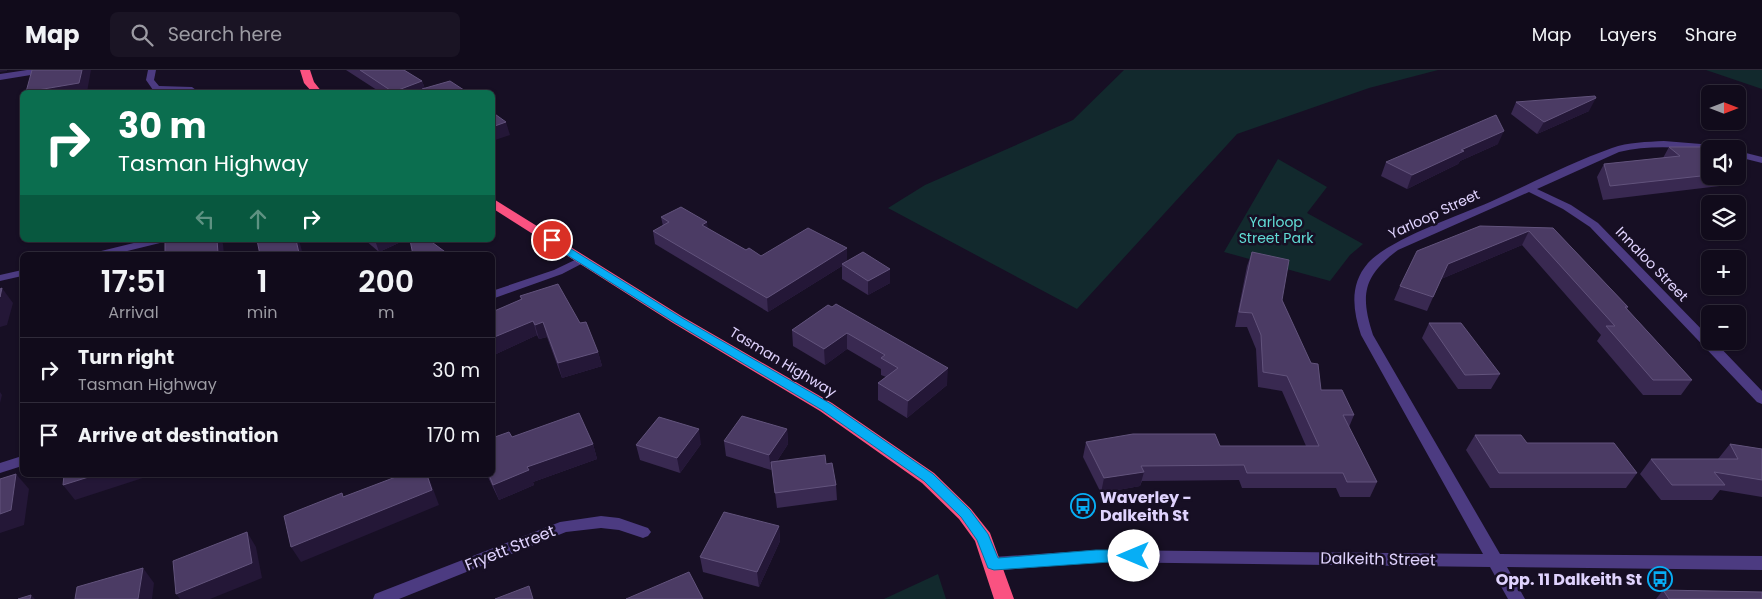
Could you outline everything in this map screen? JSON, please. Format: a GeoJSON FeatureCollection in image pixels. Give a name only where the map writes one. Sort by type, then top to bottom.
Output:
{"type":"FeatureCollection","features":[{"type":"Feature","properties":{"kind":"highway"},"geometry":{"type":"LineString","coordinates":[[305,70],[309,83],[315,90]]}},
{"type":"Feature","properties":{"kind":"highway","name":"Tasman Highway"},"geometry":{"type":"LineString","coordinates":[[495,204],[678,320],[826,407],[928,478],[966,514],[983,538],[994,564],[1004,599]]}},
{"type":"Feature","properties":{"kind":"street"},"geometry":{"type":"LineString","coordinates":[[0,77],[43,70]]}},
{"type":"Feature","properties":{"kind":"street"},"geometry":{"type":"LineString","coordinates":[[152,70],[150,80],[156,88],[192,90]]}},
{"type":"Feature","properties":{"kind":"street","name":"Yarloop Street"},"geometry":{"type":"LineString","coordinates":[[1517,599],[1367,335],[1359,312],[1363,280],[1370,268],[1380,257],[1394,248],[1528,188],[1628,147],[1664,144],[1701,148]]}},
{"type":"Feature","properties":{"kind":"street"},"geometry":{"type":"LineString","coordinates":[[1746,156],[1762,160]]}},
{"type":"Feature","properties":{"kind":"street","name":"Innaloo Street"},"geometry":{"type":"LineString","coordinates":[[1528,188],[1567,207],[1594,225],[1762,400]]}},
{"type":"Feature","properties":{"kind":"street"},"geometry":{"type":"LineString","coordinates":[[110,252],[152,242]]}},
{"type":"Feature","properties":{"kind":"street"},"geometry":{"type":"LineString","coordinates":[[495,294],[558,272],[581,260]]}},
{"type":"Feature","properties":{"kind":"street"},"geometry":{"type":"LineString","coordinates":[[0,278],[20,273]]}},
{"type":"Feature","properties":{"kind":"street"},"geometry":{"type":"LineString","coordinates":[[0,468],[20,463]]}},
{"type":"Feature","properties":{"kind":"street","name":"Fryett Street"},"geometry":{"type":"LineString","coordinates":[[381,599],[398,596],[565,526],[601,522],[619,524],[643,532]]}},
{"type":"Feature","properties":{"kind":"street","name":"Dalkeith Street"},"geometry":{"type":"LineString","coordinates":[[994,564],[1096,556],[1762,563]]}},
{"type":"Feature","properties":{"kind":"green space"},"geometry":{"type":"Polygon","coordinates":[[[1124,70],[1438,70],[1369,88],[1237,134],[1077,309],[888,208],[925,185],[1073,120],[1124,70]]]}},
{"type":"Feature","properties":{"kind":"green space"},"geometry":{"type":"Polygon","coordinates":[[[1706,70],[1762,70],[1762,89],[1706,70]]]}},
{"type":"Feature","properties":{"kind":"green space","name":"Yarloop Street Park"},"geometry":{"type":"Polygon","coordinates":[[[1278,159],[1327,187],[1307,213],[1363,244],[1350,255],[1330,281],[1224,252],[1278,159]]]}},
{"type":"Feature","properties":{"kind":"green space"},"geometry":{"type":"Polygon","coordinates":[[[938,574],[946,599],[884,599],[938,574]]]}},
{"type":"Feature","properties":{"kind":"building"},"geometry":{"type":"Polygon","coordinates":[[[32,70],[82,70],[79,83],[27,90],[32,70]]]}},
{"type":"Feature","properties":{"kind":"building"},"geometry":{"type":"Polygon","coordinates":[[[360,70],[404,70],[422,81],[398,90],[390,90],[360,70]]]}},
{"type":"Feature","properties":{"kind":"building"},"geometry":{"type":"Polygon","coordinates":[[[450,81],[464,90],[423,90],[422,89],[450,81]]]}},
{"type":"Feature","properties":{"kind":"building"},"geometry":{"type":"Polygon","coordinates":[[[1595,96],[1596,98],[1544,122],[1516,102],[1595,96]]]}},
{"type":"Feature","properties":{"kind":"building"},"geometry":{"type":"Polygon","coordinates":[[[495,114],[506,122],[495,126],[495,114]]]}},
{"type":"Feature","properties":{"kind":"building"},"geometry":{"type":"Polygon","coordinates":[[[1496,115],[1504,131],[1412,175],[1386,162],[1496,115]]]}},
{"type":"Feature","properties":{"kind":"building"},"geometry":{"type":"Polygon","coordinates":[[[1669,147],[1701,147],[1701,176],[1610,186],[1604,164],[1680,156],[1669,147]]]}},
{"type":"Feature","properties":{"kind":"building"},"geometry":{"type":"Polygon","coordinates":[[[681,207],[707,222],[702,225],[746,250],[749,248],[761,256],[808,228],[847,248],[767,298],[653,231],[669,222],[661,217],[681,207]]]}},
{"type":"Feature","properties":{"kind":"building"},"geometry":{"type":"Polygon","coordinates":[[[1480,226],[1553,228],[1628,307],[1625,307],[1692,380],[1653,380],[1606,326],[1615,326],[1529,231],[1448,264],[1433,297],[1400,286],[1417,251],[1480,226]]]}},
{"type":"Feature","properties":{"kind":"building"},"geometry":{"type":"Polygon","coordinates":[[[165,242],[217,242],[218,252],[165,252],[165,242]]]}},
{"type":"Feature","properties":{"kind":"building"},"geometry":{"type":"Polygon","coordinates":[[[257,242],[296,242],[299,252],[259,252],[257,242]]]}},
{"type":"Feature","properties":{"kind":"building"},"geometry":{"type":"Polygon","coordinates":[[[410,242],[432,242],[445,252],[412,252],[410,242]]]}},
{"type":"Feature","properties":{"kind":"building"},"geometry":{"type":"Polygon","coordinates":[[[863,252],[890,269],[868,281],[842,264],[863,252]]]}},
{"type":"Feature","properties":{"kind":"building"},"geometry":{"type":"Polygon","coordinates":[[[1252,252],[1289,260],[1282,300],[1311,363],[1318,364],[1321,390],[1342,390],[1354,415],[1343,415],[1377,482],[1347,482],[1343,473],[1247,473],[1244,465],[1141,466],[1144,472],[1104,478],[1086,442],[1133,434],[1215,434],[1220,446],[1319,446],[1287,376],[1263,372],[1261,335],[1252,313],[1239,312],[1252,252]]]}},
{"type":"Feature","properties":{"kind":"building"},"geometry":{"type":"Polygon","coordinates":[[[558,284],[580,323],[586,322],[598,352],[558,363],[543,322],[535,325],[533,321],[495,337],[495,311],[522,299],[520,296],[558,284]]]}},
{"type":"Feature","properties":{"kind":"building"},"geometry":{"type":"Polygon","coordinates":[[[836,304],[948,368],[908,401],[878,383],[898,368],[881,358],[885,355],[847,333],[824,349],[792,330],[828,305],[832,307],[836,304]]]}},
{"type":"Feature","properties":{"kind":"building"},"geometry":{"type":"Polygon","coordinates":[[[1429,323],[1461,323],[1500,374],[1465,375],[1429,323]]]}},
{"type":"Feature","properties":{"kind":"building"},"geometry":{"type":"Polygon","coordinates":[[[579,413],[593,444],[527,467],[529,470],[493,485],[490,477],[495,477],[495,437],[509,432],[512,437],[579,413]]]}},
{"type":"Feature","properties":{"kind":"building"},"geometry":{"type":"Polygon","coordinates":[[[742,416],[787,429],[769,455],[724,441],[742,416]]]}},
{"type":"Feature","properties":{"kind":"building"},"geometry":{"type":"Polygon","coordinates":[[[659,417],[699,429],[677,458],[636,445],[659,417]]]}},
{"type":"Feature","properties":{"kind":"building"},"geometry":{"type":"Polygon","coordinates":[[[1475,435],[1521,435],[1527,443],[1614,443],[1637,473],[1499,473],[1475,435]]]}},
{"type":"Feature","properties":{"kind":"building"},"geometry":{"type":"Polygon","coordinates":[[[1730,444],[1762,449],[1762,480],[1714,472],[1725,485],[1672,485],[1651,459],[1738,459],[1730,444]]]}},
{"type":"Feature","properties":{"kind":"building"},"geometry":{"type":"Polygon","coordinates":[[[825,455],[826,464],[832,463],[836,485],[775,493],[771,462],[825,455]]]}},
{"type":"Feature","properties":{"kind":"building"},"geometry":{"type":"Polygon","coordinates":[[[16,474],[11,510],[0,514],[0,479],[16,474]]]}},
{"type":"Feature","properties":{"kind":"building"},"geometry":{"type":"Polygon","coordinates":[[[64,477],[89,477],[63,485],[64,477]]]}},
{"type":"Feature","properties":{"kind":"building"},"geometry":{"type":"Polygon","coordinates":[[[396,477],[428,477],[432,490],[291,547],[284,516],[342,493],[343,497],[396,477]]]}},
{"type":"Feature","properties":{"kind":"building"},"geometry":{"type":"Polygon","coordinates":[[[724,512],[779,526],[757,572],[700,557],[724,512]]]}},
{"type":"Feature","properties":{"kind":"building"},"geometry":{"type":"Polygon","coordinates":[[[247,532],[252,563],[176,594],[173,561],[247,532]]]}},
{"type":"Feature","properties":{"kind":"building"},"geometry":{"type":"Polygon","coordinates":[[[143,568],[138,599],[75,599],[77,587],[143,568]]]}},
{"type":"Feature","properties":{"kind":"building"},"geometry":{"type":"Polygon","coordinates":[[[689,572],[703,599],[626,599],[689,572]]]}},
{"type":"Feature","properties":{"kind":"building"},"geometry":{"type":"Polygon","coordinates":[[[529,586],[533,599],[495,599],[529,586]]]}},
{"type":"Feature","properties":{"kind":"building"},"geometry":{"type":"Polygon","coordinates":[[[1663,590],[1762,592],[1762,599],[1669,599],[1663,590]]]}},
{"type":"Feature","properties":{"kind":"building"},"geometry":{"type":"Polygon","coordinates":[[[31,595],[30,599],[18,599],[31,595]]]}},
{"type":"Feature","properties":{"kind":"place","name":"Waverley - Dalkeith St"},"geometry":{"type":"Point","coordinates":[1083,506]}},
{"type":"Feature","properties":{"kind":"place","name":"Opp. 11 Dalkeith St"},"geometry":{"type":"Point","coordinates":[1660,579]}},
{"type":"Feature","properties":{"kind":"route"},"geometry":{"type":"LineString","coordinates":[[552,240],[678,320],[826,407],[928,478],[966,514],[983,538],[994,564],[1096,556],[1134,556]]}}]}
